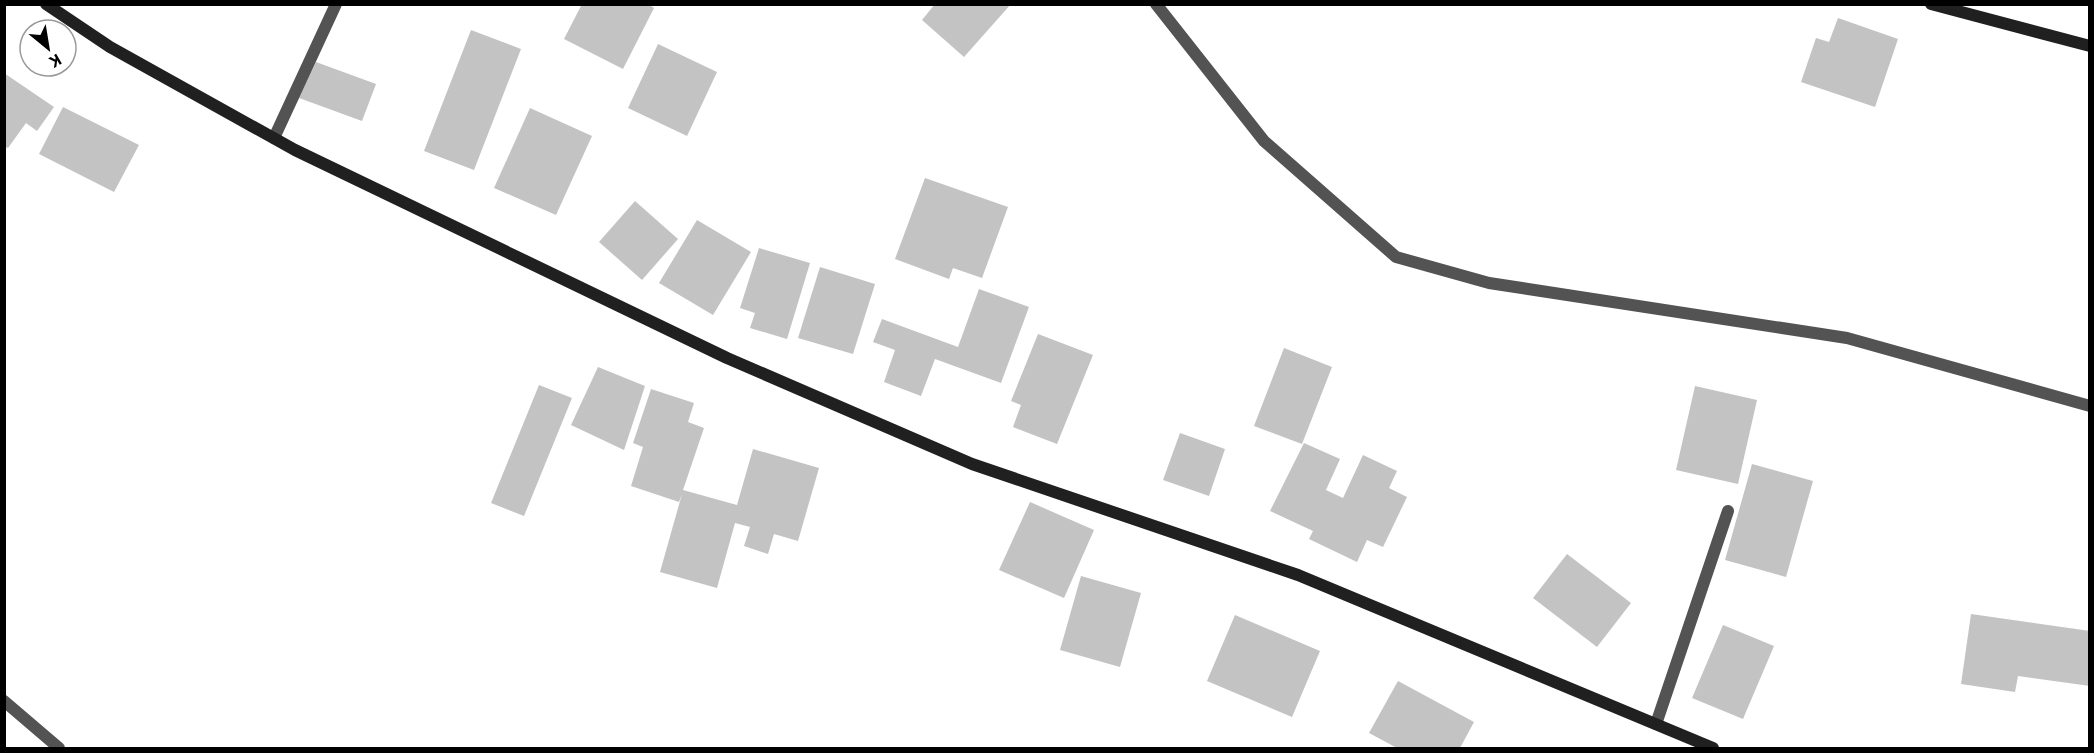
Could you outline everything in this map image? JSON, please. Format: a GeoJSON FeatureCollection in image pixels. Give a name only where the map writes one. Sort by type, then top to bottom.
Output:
{"type":"FeatureCollection","features":[{"type":"Feature","properties":{"kind":"street"},"geometry":{"type":"LineString","coordinates":[[46,4],[110,47],[274,138],[727,358],[972,464],[1298,575],[1713,748]]}},
{"type":"Feature","properties":{"kind":"street"},"geometry":{"type":"LineString","coordinates":[[274,138],[336,4]]}},
{"type":"Feature","properties":{"kind":"street"},"geometry":{"type":"LineString","coordinates":[[1156,4],[1264,141],[1396,256],[1489,283],[1847,338],[2090,406]]}},
{"type":"Feature","properties":{"kind":"street"},"geometry":{"type":"LineString","coordinates":[[1937,5],[2090,46]]}},
{"type":"Feature","properties":{"kind":"street"},"geometry":{"type":"LineString","coordinates":[[1656,724],[1728,511]]}},
{"type":"Feature","properties":{"kind":"street"},"geometry":{"type":"LineString","coordinates":[[4,700],[59,748]]}},
{"type":"Feature","properties":{"kind":"building"},"geometry":{"type":"Polygon","coordinates":[[[582,4],[648,4],[654,8],[623,69],[564,39],[582,4]]]}},
{"type":"Feature","properties":{"kind":"building"},"geometry":{"type":"Polygon","coordinates":[[[935,4],[1011,4],[964,57],[922,20],[935,4]]]}},
{"type":"Feature","properties":{"kind":"building"},"geometry":{"type":"Polygon","coordinates":[[[1838,18],[1898,39],[1875,107],[1801,82],[1816,38],[1829,42],[1838,18]]]}},
{"type":"Feature","properties":{"kind":"building"},"geometry":{"type":"Polygon","coordinates":[[[471,30],[521,49],[474,170],[424,151],[471,30]]]}},
{"type":"Feature","properties":{"kind":"building"},"geometry":{"type":"Polygon","coordinates":[[[658,44],[717,72],[687,136],[628,108],[658,44]]]}},
{"type":"Feature","properties":{"kind":"building"},"geometry":{"type":"Polygon","coordinates":[[[316,62],[376,84],[362,121],[299,98],[316,62]]]}},
{"type":"Feature","properties":{"kind":"building"},"geometry":{"type":"Polygon","coordinates":[[[4,73],[54,107],[37,131],[26,123],[8,148],[4,146],[4,73]]]}},
{"type":"Feature","properties":{"kind":"building"},"geometry":{"type":"Polygon","coordinates":[[[63,107],[139,145],[114,192],[39,154],[63,107]]]}},
{"type":"Feature","properties":{"kind":"building"},"geometry":{"type":"Polygon","coordinates":[[[530,108],[592,136],[556,215],[494,188],[530,108]]]}},
{"type":"Feature","properties":{"kind":"building"},"geometry":{"type":"Polygon","coordinates":[[[925,178],[1008,207],[982,278],[953,268],[949,279],[895,259],[925,178]]]}},
{"type":"Feature","properties":{"kind":"building"},"geometry":{"type":"Polygon","coordinates":[[[635,201],[678,239],[642,280],[599,242],[635,201]]]}},
{"type":"Feature","properties":{"kind":"building"},"geometry":{"type":"Polygon","coordinates":[[[697,220],[751,252],[713,315],[659,283],[697,220]]]}},
{"type":"Feature","properties":{"kind":"building"},"geometry":{"type":"Polygon","coordinates":[[[759,248],[810,263],[787,339],[750,328],[755,313],[740,308],[759,248]]]}},
{"type":"Feature","properties":{"kind":"building"},"geometry":{"type":"Polygon","coordinates":[[[820,267],[875,284],[853,354],[798,338],[820,267]]]}},
{"type":"Feature","properties":{"kind":"building"},"geometry":{"type":"Polygon","coordinates":[[[979,289],[1029,307],[1001,383],[935,359],[921,396],[884,382],[895,350],[873,342],[882,319],[958,347],[979,289]]]}},
{"type":"Feature","properties":{"kind":"building"},"geometry":{"type":"Polygon","coordinates":[[[1038,334],[1093,355],[1057,444],[1013,427],[1021,405],[1011,401],[1038,334]]]}},
{"type":"Feature","properties":{"kind":"building"},"geometry":{"type":"Polygon","coordinates":[[[1284,348],[1332,367],[1302,444],[1254,426],[1284,348]]]}},
{"type":"Feature","properties":{"kind":"building"},"geometry":{"type":"Polygon","coordinates":[[[598,367],[645,386],[624,450],[571,425],[598,367]]]}},
{"type":"Feature","properties":{"kind":"building"},"geometry":{"type":"Polygon","coordinates":[[[539,385],[572,398],[524,516],[491,503],[539,385]]]}},
{"type":"Feature","properties":{"kind":"building"},"geometry":{"type":"Polygon","coordinates":[[[1695,386],[1757,400],[1738,484],[1676,470],[1695,386]]]}},
{"type":"Feature","properties":{"kind":"building"},"geometry":{"type":"Polygon","coordinates":[[[651,389],[694,403],[688,422],[704,428],[683,490],[737,505],[753,449],[819,468],[798,541],[774,534],[768,554],[744,546],[750,527],[735,523],[717,588],[660,572],[682,494],[679,502],[631,486],[643,447],[633,443],[651,389]]]}},
{"type":"Feature","properties":{"kind":"building"},"geometry":{"type":"Polygon","coordinates":[[[1180,433],[1225,449],[1209,496],[1163,480],[1180,433]]]}},
{"type":"Feature","properties":{"kind":"building"},"geometry":{"type":"Polygon","coordinates":[[[1304,443],[1340,459],[1326,490],[1343,498],[1363,455],[1397,471],[1389,488],[1407,497],[1383,547],[1367,540],[1357,562],[1309,539],[1313,531],[1270,511],[1304,443]]]}},
{"type":"Feature","properties":{"kind":"building"},"geometry":{"type":"Polygon","coordinates":[[[1752,464],[1813,481],[1786,577],[1725,560],[1752,464]]]}},
{"type":"Feature","properties":{"kind":"building"},"geometry":{"type":"Polygon","coordinates":[[[1030,502],[1094,530],[1064,598],[999,570],[1030,502]]]}},
{"type":"Feature","properties":{"kind":"building"},"geometry":{"type":"Polygon","coordinates":[[[1567,554],[1631,603],[1597,647],[1533,598],[1567,554]]]}},
{"type":"Feature","properties":{"kind":"building"},"geometry":{"type":"Polygon","coordinates":[[[1081,576],[1141,593],[1120,667],[1060,650],[1081,576]]]}},
{"type":"Feature","properties":{"kind":"building"},"geometry":{"type":"Polygon","coordinates":[[[1971,614],[2090,631],[2090,686],[2018,676],[2015,692],[1961,684],[1971,614]]]}},
{"type":"Feature","properties":{"kind":"building"},"geometry":{"type":"Polygon","coordinates":[[[1235,615],[1320,651],[1292,717],[1207,681],[1235,615]]]}},
{"type":"Feature","properties":{"kind":"building"},"geometry":{"type":"Polygon","coordinates":[[[1723,625],[1774,646],[1743,719],[1692,698],[1723,625]]]}},
{"type":"Feature","properties":{"kind":"building"},"geometry":{"type":"Polygon","coordinates":[[[1398,681],[1474,722],[1460,748],[1397,748],[1369,733],[1398,681]]]}}]}
